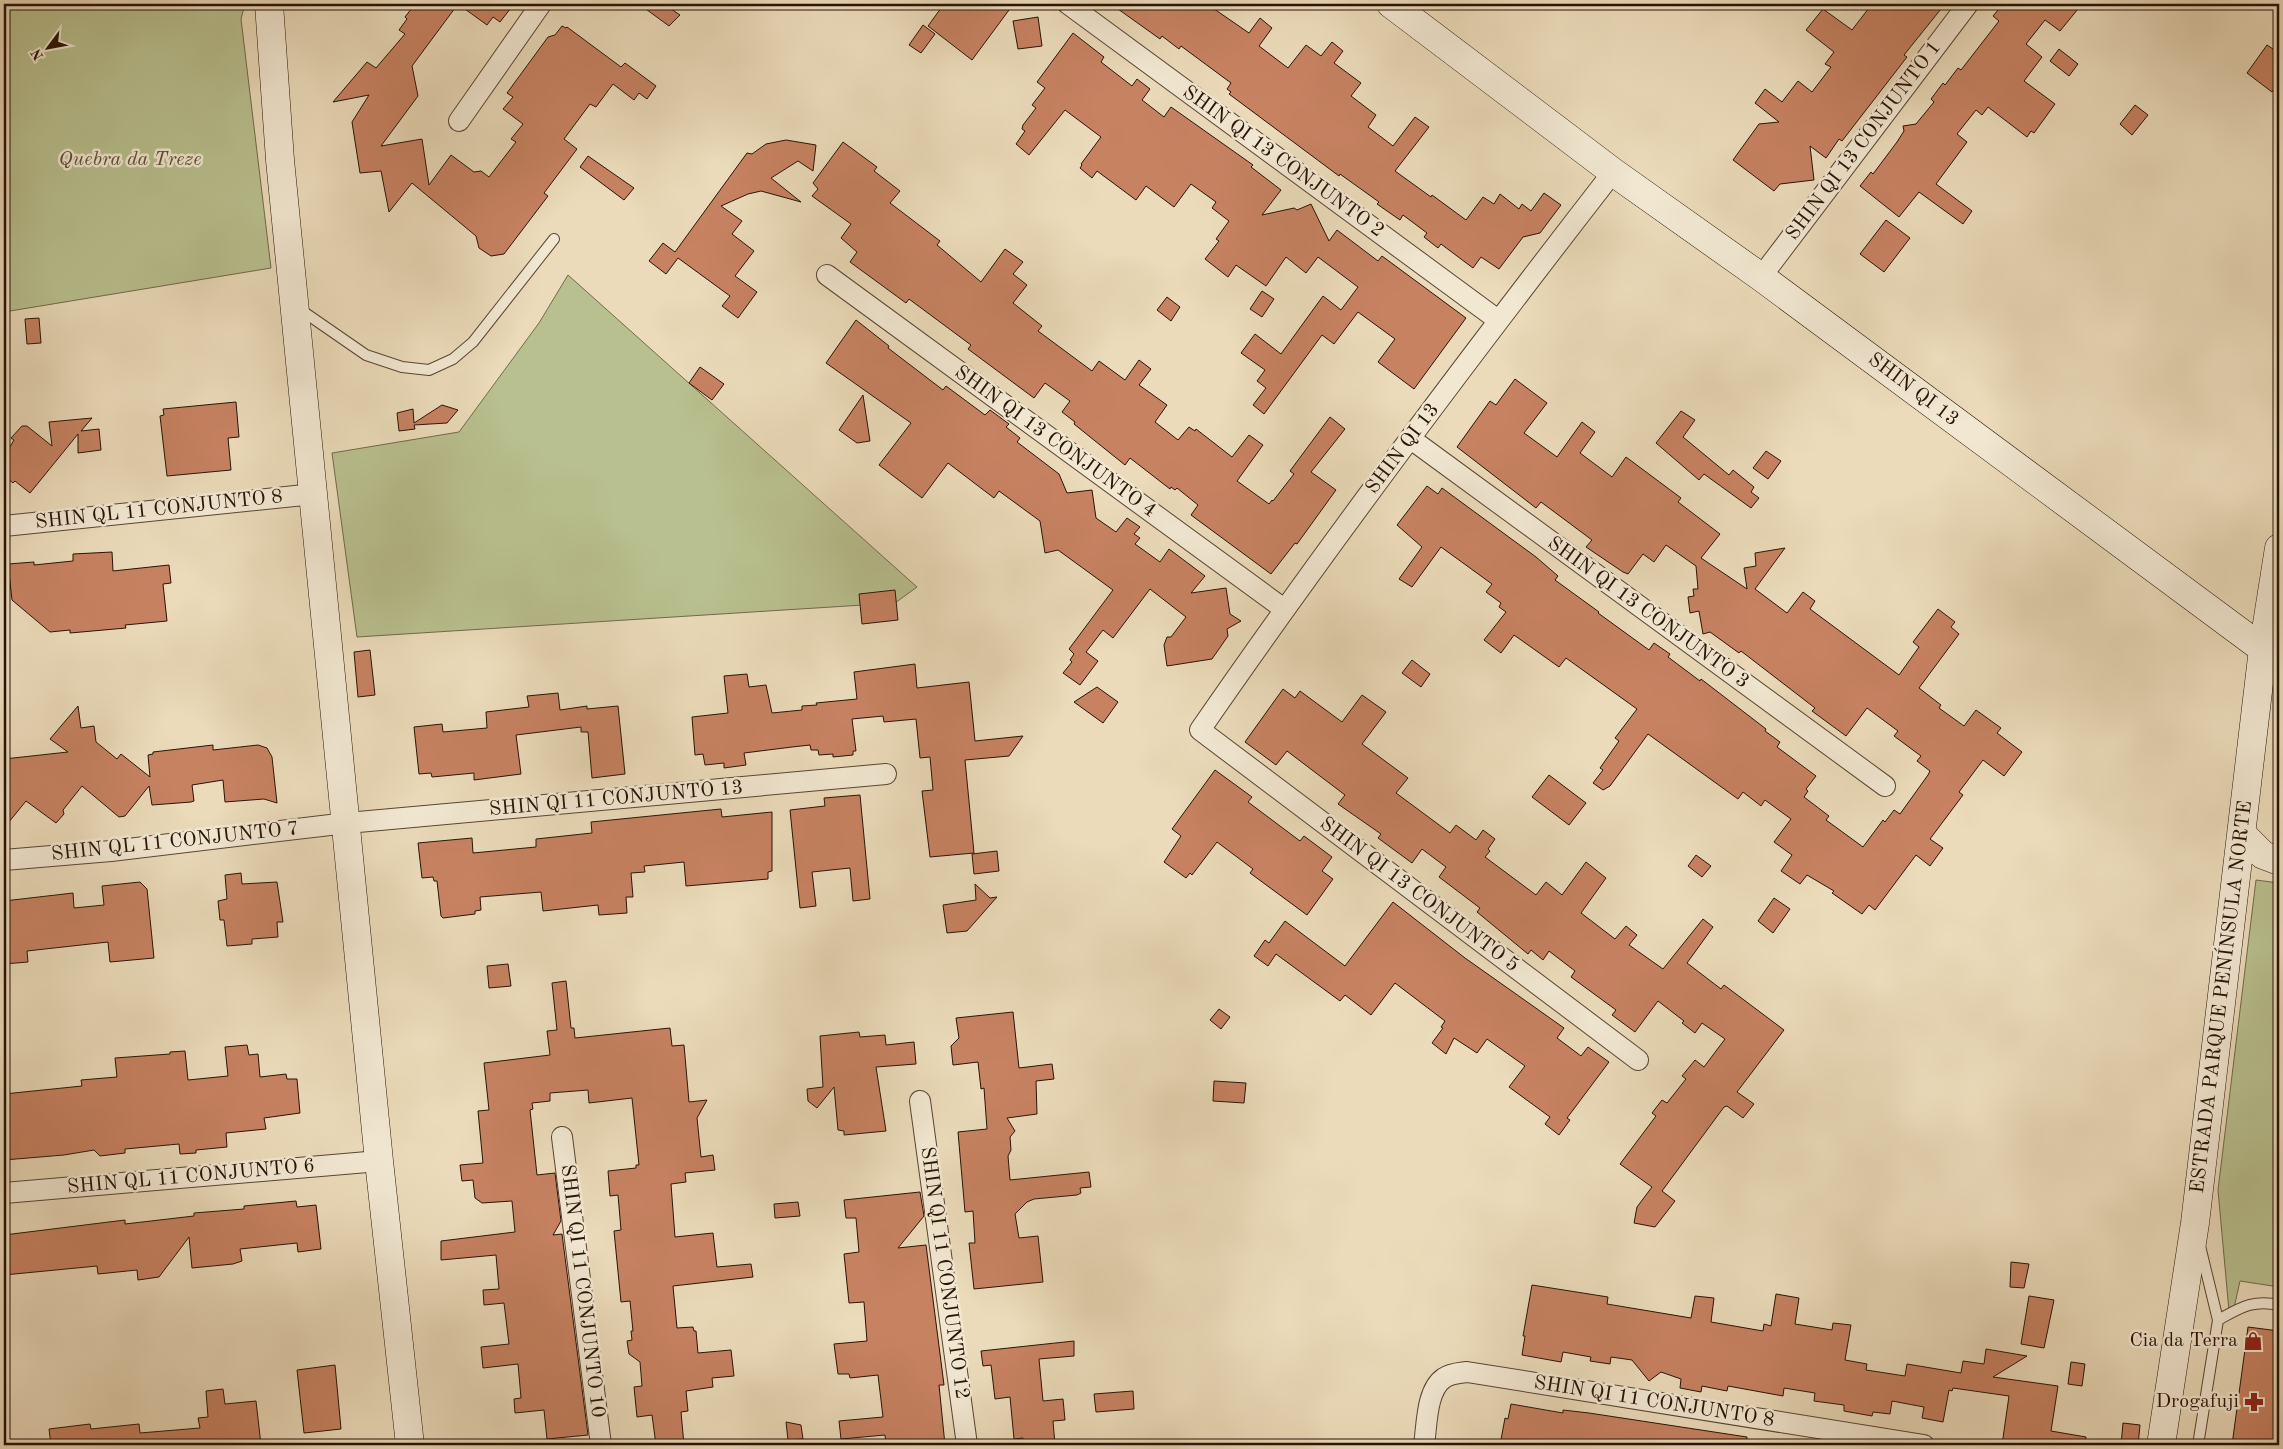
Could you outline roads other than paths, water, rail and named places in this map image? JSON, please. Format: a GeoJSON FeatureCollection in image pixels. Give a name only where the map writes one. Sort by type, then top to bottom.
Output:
{"type":"FeatureCollection","features":[{"type":"Feature","properties":{"kind":"street"},"geometry":{"type":"LineString","coordinates":[[270,4],[280,160],[379,1161],[410,1445]]}},
{"type":"Feature","properties":{"kind":"street"},"geometry":{"type":"LineString","coordinates":[[459,121],[541,4]]}},
{"type":"Feature","properties":{"kind":"street","name":"SHIN QI 13 CONJUNTO 2"},"geometry":{"type":"LineString","coordinates":[[1068,4],[1498,320]]}},
{"type":"Feature","properties":{"kind":"street","name":"SHIN QI 13"},"geometry":{"type":"LineString","coordinates":[[1391,4],[1612,172],[1761,277],[2263,649]]}},
{"type":"Feature","properties":{"kind":"street","name":"SHIN QI 13 CONJUNTO 1"},"geometry":{"type":"LineString","coordinates":[[1761,277],[1968,4]]}},
{"type":"Feature","properties":{"kind":"street","name":"SHIN QI 13"},"geometry":{"type":"LineString","coordinates":[[1200,730],[1284,609],[1498,320],[1612,172]]}},
{"type":"Feature","properties":{"kind":"street","name":"SHIN QI 13 CONJUNTO 4"},"geometry":{"type":"LineString","coordinates":[[827,276],[1284,609]]}},
{"type":"Feature","properties":{"kind":"street","name":"SHIN QI 13 CONJUNTO 3"},"geometry":{"type":"LineString","coordinates":[[1411,439],[1885,786]]}},
{"type":"Feature","properties":{"kind":"street","name":"SHIN QL 11 CONJUNTO 8"},"geometry":{"type":"LineString","coordinates":[[4,526],[314,494]]}},
{"type":"Feature","properties":{"kind":"street","name":"ESTRADA PARQUE PENÍNSULA NORTE"},"geometry":{"type":"LineString","coordinates":[[2161,1445],[2194,1223],[2263,649],[2279,548]]}},
{"type":"Feature","properties":{"kind":"street","name":"SHIN QI 13"},"geometry":{"type":"LineString","coordinates":[[2212,611],[2230,616],[2247,613],[2271,599]]}},
{"type":"Feature","properties":{"kind":"street","name":"SHIN QI 13 CONJUNTO 5"},"geometry":{"type":"LineString","coordinates":[[1200,730],[1638,1060]]}},
{"type":"Feature","properties":{"kind":"street","name":"SHIN QI 11 CONJUNTO 13"},"geometry":{"type":"LineString","coordinates":[[346,823],[886,774]]}},
{"type":"Feature","properties":{"kind":"street","name":"SHIN QL 11 CONJUNTO 7"},"geometry":{"type":"LineString","coordinates":[[4,860],[111,851],[346,823]]}},
{"type":"Feature","properties":{"kind":"street"},"geometry":{"type":"LineString","coordinates":[[2242,834],[2263,855],[2279,861]]}},
{"type":"Feature","properties":{"kind":"street","name":"SHIN QI 11 CONJUNTO 12"},"geometry":{"type":"LineString","coordinates":[[920,1101],[967,1445]]}},
{"type":"Feature","properties":{"kind":"street","name":"SHIN QI 11 CONJUNTO 10"},"geometry":{"type":"LineString","coordinates":[[562,1137],[601,1445]]}},
{"type":"Feature","properties":{"kind":"street","name":"SHIN QL 11 CONJUNTO 6"},"geometry":{"type":"LineString","coordinates":[[4,1193],[379,1161]]}},
{"type":"Feature","properties":{"kind":"street","name":"SHIN QI 11 CONJUNTO 8"},"geometry":{"type":"LineString","coordinates":[[1424,1445],[1435,1387],[1444,1378],[1467,1372],[1924,1445]]}},
{"type":"Feature","properties":{"kind":"lane"},"geometry":{"type":"LineString","coordinates":[[295,306],[366,355],[402,367],[429,370],[453,359],[473,342],[554,239]]}},
{"type":"Feature","properties":{"kind":"lane"},"geometry":{"type":"LineString","coordinates":[[2194,1223],[2218,1320],[2198,1445]]}},
{"type":"Feature","properties":{"kind":"lane"},"geometry":{"type":"LineString","coordinates":[[2218,1320],[2247,1304],[2268,1302],[2279,1305]]}},
{"type":"Feature","properties":{"kind":"place","name":"Cia da Terra"},"geometry":{"type":"Point","coordinates":[2253,1341]}},
{"type":"Feature","properties":{"kind":"place","name":"Drogafuji"},"geometry":{"type":"Point","coordinates":[2254,1402]}},
{"type":"Feature","properties":{"kind":"park label","name":"Quebra da Treze"},"geometry":{"type":"Point","coordinates":[130,160]}}]}
